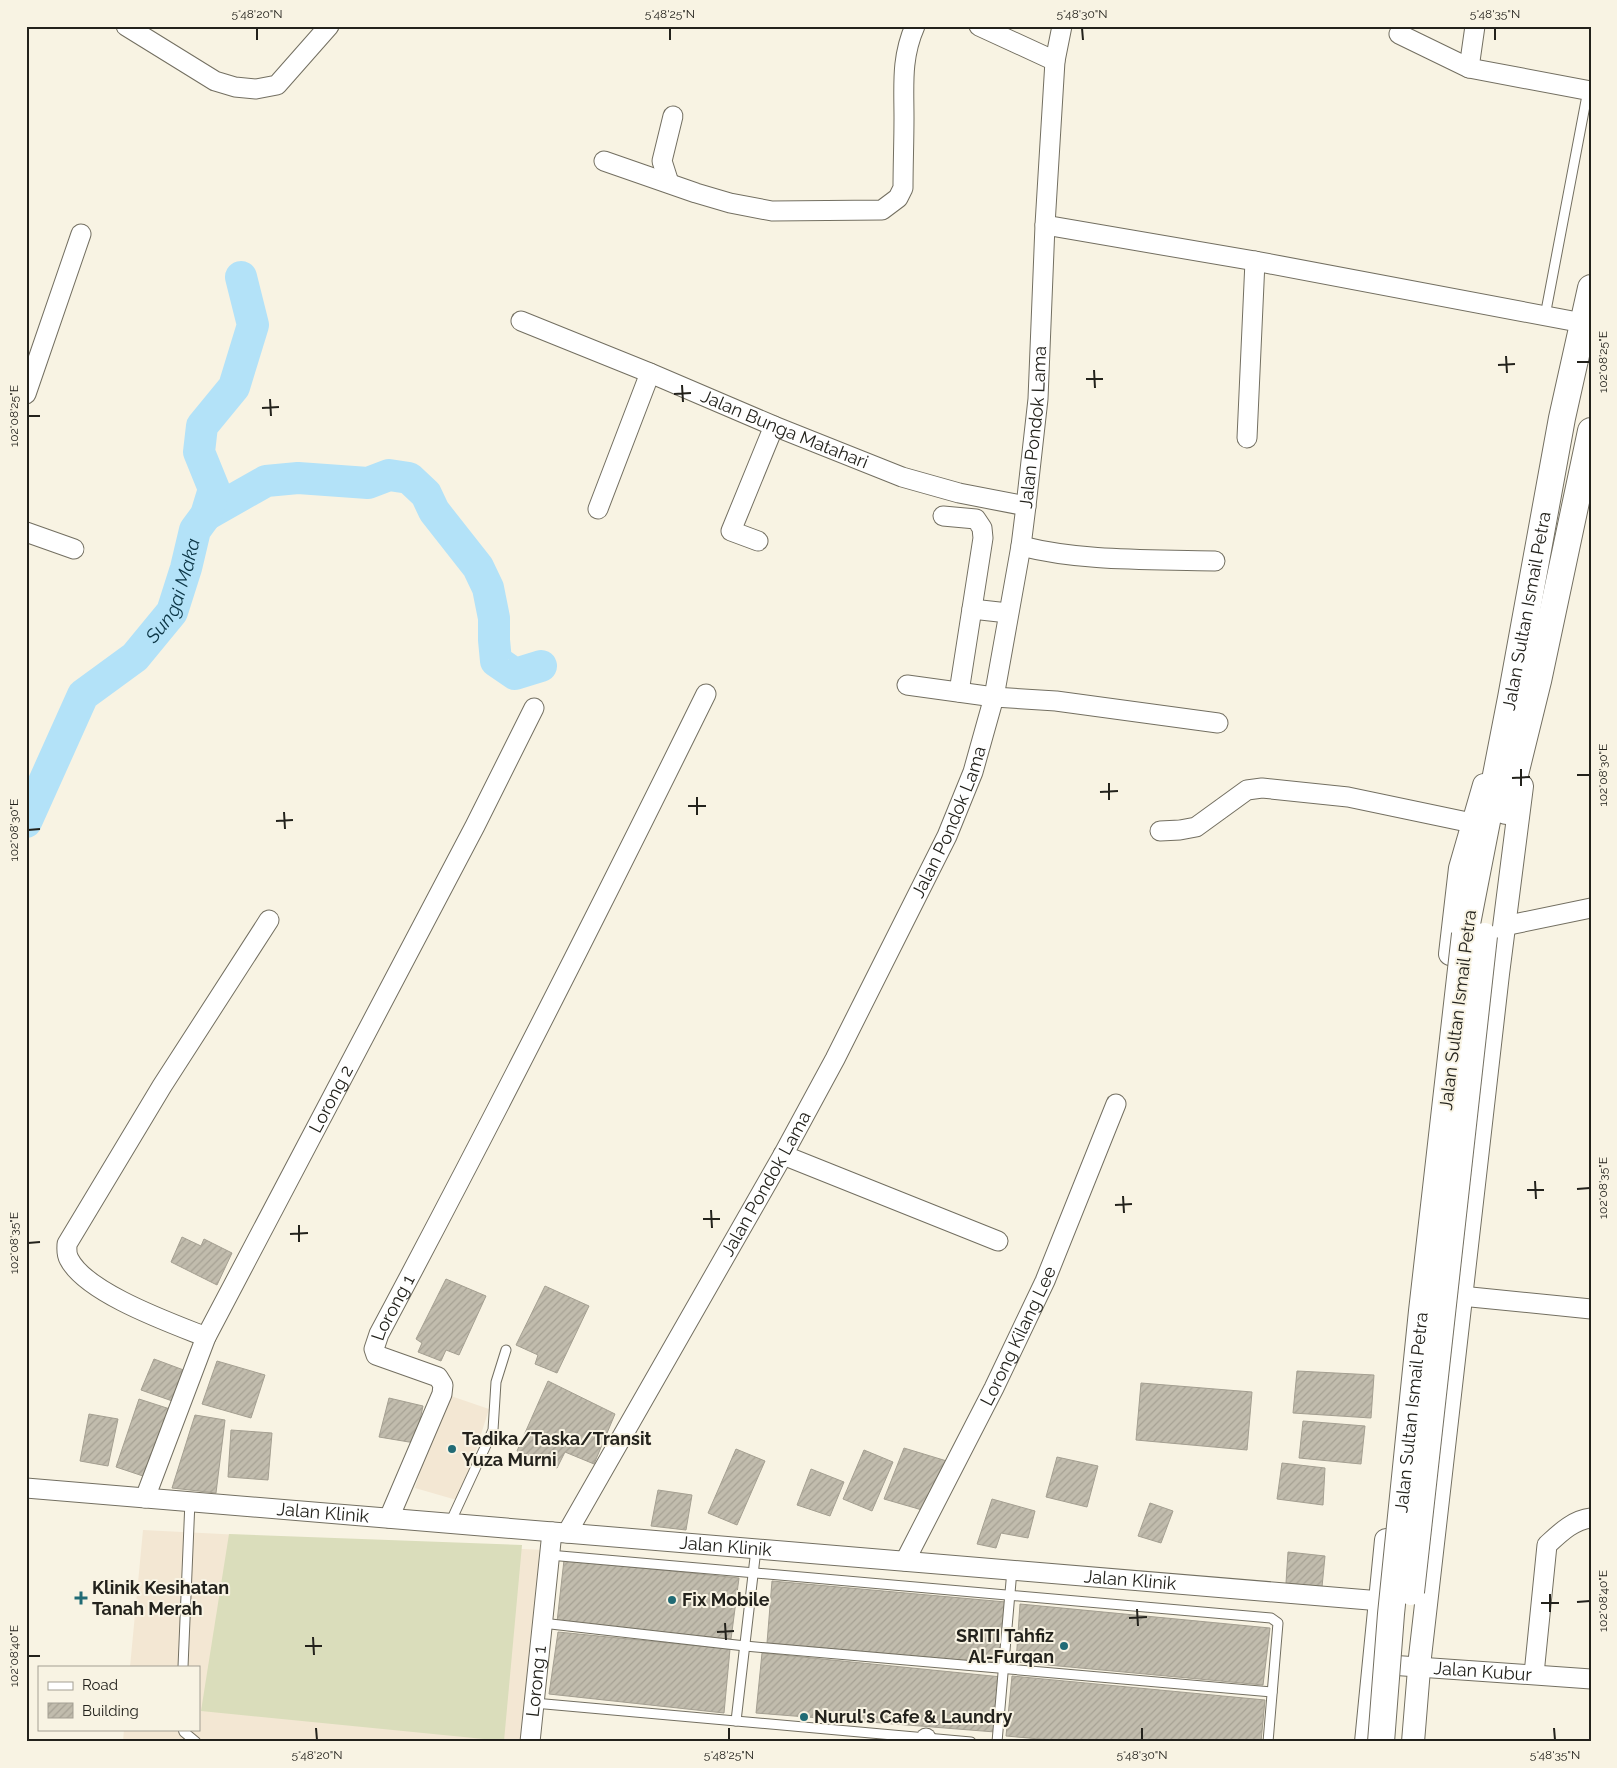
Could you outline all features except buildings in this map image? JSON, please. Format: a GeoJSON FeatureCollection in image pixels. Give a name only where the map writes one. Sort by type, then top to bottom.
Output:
{"type":"FeatureCollection","features":[{"type":"Feature","properties":{"kind":"main road","name":"Jalan Sultan Ismail Petra"},"geometry":{"type":"LineString","coordinates":[[1398,1742],[1410,1606],[1511,698],[1562,418],[1591,288]]}},
{"type":"Feature","properties":{"kind":"main road","name":"Jalan Sultan Ismail Petra"},"geometry":{"type":"LineString","coordinates":[[1381,1742],[1391,1614],[1422,1311],[1499,837],[1538,681],[1591,431]]}},
{"type":"Feature","properties":{"kind":"street"},"geometry":{"type":"LineString","coordinates":[[126,26],[215,81],[236,87],[256,89],[277,85],[328,26]]}},
{"type":"Feature","properties":{"kind":"street"},"geometry":{"type":"LineString","coordinates":[[604,160],[696,193],[730,203],[772,211],[882,210],[898,198],[903,188],[902,89],[908,43],[915,26]]}},
{"type":"Feature","properties":{"kind":"street"},"geometry":{"type":"LineString","coordinates":[[979,26],[1055,61]]}},
{"type":"Feature","properties":{"kind":"street","name":"Jalan Pondok Lama"},"geometry":{"type":"LineString","coordinates":[[559,1532],[783,1155],[835,1059],[947,836],[973,772],[994,697],[1021,546],[1026,506],[1038,399],[1045,226],[1055,61],[1062,26]]}},
{"type":"Feature","properties":{"kind":"street"},"geometry":{"type":"LineString","coordinates":[[1469,68],[1474,26]]}},
{"type":"Feature","properties":{"kind":"street"},"geometry":{"type":"LineString","coordinates":[[1399,34],[1469,68],[1589,91]]}},
{"type":"Feature","properties":{"kind":"street"},"geometry":{"type":"LineString","coordinates":[[669,183],[662,161],[673,116]]}},
{"type":"Feature","properties":{"kind":"street"},"geometry":{"type":"LineString","coordinates":[[1045,226],[1255,261],[1583,323]]}},
{"type":"Feature","properties":{"kind":"street"},"geometry":{"type":"LineString","coordinates":[[26,394],[81,234]]}},
{"type":"Feature","properties":{"kind":"street"},"geometry":{"type":"LineString","coordinates":[[1246,438],[1255,261]]}},
{"type":"Feature","properties":{"kind":"street","name":"Jalan Bunga Matahari"},"geometry":{"type":"LineString","coordinates":[[521,321],[902,477],[958,493],[1026,506]]}},
{"type":"Feature","properties":{"kind":"street"},"geometry":{"type":"LineString","coordinates":[[598,509],[650,373]]}},
{"type":"Feature","properties":{"kind":"street"},"geometry":{"type":"LineString","coordinates":[[758,541],[731,531],[774,426]]}},
{"type":"Feature","properties":{"kind":"street"},"geometry":{"type":"LineString","coordinates":[[943,516],[976,520],[982,528],[983,538],[959,692]]}},
{"type":"Feature","properties":{"kind":"street"},"geometry":{"type":"LineString","coordinates":[[26,532],[74,549]]}},
{"type":"Feature","properties":{"kind":"street"},"geometry":{"type":"LineString","coordinates":[[1021,546],[1048,553],[1076,557],[1215,561]]}},
{"type":"Feature","properties":{"kind":"street"},"geometry":{"type":"LineString","coordinates":[[972,609],[1008,613]]}},
{"type":"Feature","properties":{"kind":"street"},"geometry":{"type":"LineString","coordinates":[[907,685],[994,697],[1048,700],[1218,724]]}},
{"type":"Feature","properties":{"kind":"street","name":"Lorong 1"},"geometry":{"type":"LineString","coordinates":[[389,1518],[442,1394],[443,1385],[438,1377],[376,1355],[374,1349],[379,1334],[590,929],[706,694]]}},
{"type":"Feature","properties":{"kind":"street"},"geometry":{"type":"LineString","coordinates":[[1366,1742],[1379,1600],[1460,868],[1511,698]]}},
{"type":"Feature","properties":{"kind":"street","name":"Lorong 2"},"geometry":{"type":"LineString","coordinates":[[145,1498],[206,1337],[471,834],[534,708]]}},
{"type":"Feature","properties":{"kind":"street"},"geometry":{"type":"LineString","coordinates":[[1160,830],[1180,830],[1196,827],[1247,790],[1262,788],[1348,797],[1472,823]]}},
{"type":"Feature","properties":{"kind":"street"},"geometry":{"type":"LineString","coordinates":[[1412,1742],[1461,1296],[1484,932],[1591,908]]}},
{"type":"Feature","properties":{"kind":"street"},"geometry":{"type":"LineString","coordinates":[[206,1337],[139,1310],[84,1278],[69,1259],[66,1252],[67,1244],[162,1086],[269,920]]}},
{"type":"Feature","properties":{"kind":"street","name":"Lorong Kilang Lee"},"geometry":{"type":"LineString","coordinates":[[906,1561],[1046,1281],[1116,1104]]}},
{"type":"Feature","properties":{"kind":"street"},"geometry":{"type":"LineString","coordinates":[[783,1155],[998,1240]]}},
{"type":"Feature","properties":{"kind":"street"},"geometry":{"type":"LineString","coordinates":[[1461,1296],[1591,1309]]}},
{"type":"Feature","properties":{"kind":"street","name":"Jalan Klinik"},"geometry":{"type":"LineString","coordinates":[[26,1488],[1426,1604]]}},
{"type":"Feature","properties":{"kind":"street"},"geometry":{"type":"LineString","coordinates":[[1534,1674],[1547,1545],[1581,1519],[1591,1518]]}},
{"type":"Feature","properties":{"kind":"street","name":"Lorong 1"},"geometry":{"type":"LineString","coordinates":[[530,1742],[549,1555],[559,1532]]}},
{"type":"Feature","properties":{"kind":"street","name":"Jalan Kubur"},"geometry":{"type":"LineString","coordinates":[[1373,1664],[1591,1679]]}},
{"type":"Feature","properties":{"kind":"lane"},"geometry":{"type":"LineString","coordinates":[[1545,316],[1589,91]]}},
{"type":"Feature","properties":{"kind":"lane"},"geometry":{"type":"LineString","coordinates":[[450,1523],[493,1430],[496,1382],[506,1350]]}},
{"type":"Feature","properties":{"kind":"lane"},"geometry":{"type":"LineString","coordinates":[[183,1666],[190,1502]]}},
{"type":"Feature","properties":{"kind":"lane"},"geometry":{"type":"LineString","coordinates":[[736,1721],[756,1549]]}},
{"type":"Feature","properties":{"kind":"lane"},"geometry":{"type":"LineString","coordinates":[[549,1555],[1271,1618],[1278,1623],[1268,1742]]}},
{"type":"Feature","properties":{"kind":"lane"},"geometry":{"type":"LineString","coordinates":[[997,1742],[1012,1570]]}},
{"type":"Feature","properties":{"kind":"lane"},"geometry":{"type":"LineString","coordinates":[[542,1623],[745,1646],[1272,1692]]}},
{"type":"Feature","properties":{"kind":"lane"},"geometry":{"type":"LineString","coordinates":[[534,1703],[926,1740],[971,1742]]}},
{"type":"Feature","properties":{"kind":"lane"},"geometry":{"type":"LineString","coordinates":[[183,1730],[196,1742]]}},
{"type":"Feature","properties":{"kind":"shaded area","name":"Tadika/Taska/Transit Yuza Murni"},"geometry":{"type":"Polygon","coordinates":[[[445,1394],[489,1409],[460,1501],[415,1488],[445,1394]]]}},
{"type":"Feature","properties":{"kind":"shaded area"},"geometry":{"type":"Polygon","coordinates":[[[143,1530],[543,1550],[521,1742],[123,1742],[124,1730],[200,1730],[200,1666],[130,1666],[143,1530]]]}},
{"type":"Feature","properties":{"kind":"green space"},"geometry":{"type":"Polygon","coordinates":[[[229,1534],[522,1545],[504,1741],[201,1711],[229,1534]]]}},
{"type":"Feature","properties":{"kind":"waterway","name":"Sungai Maka"},"geometry":{"type":"LineString","coordinates":[[26,822],[83,695],[135,657],[172,612],[186,568],[195,530],[206,515],[214,489],[199,452],[202,426],[234,387],[253,325],[241,277]]}},
{"type":"Feature","properties":{"kind":"waterway"},"geometry":{"type":"LineString","coordinates":[[206,515],[266,481],[298,478],[368,483],[389,475],[409,478],[426,494],[434,511],[478,567],[488,588],[494,618],[496,661],[515,674],[541,666]]}},
{"type":"Feature","properties":{"kind":"place","name":"Tadika/Taska/Transit Yuza Murni"},"geometry":{"type":"Point","coordinates":[452,1449]}},
{"type":"Feature","properties":{"kind":"place","name":"Klinik Kesihatan Tanah Merah"},"geometry":{"type":"Point","coordinates":[81,1598]}},
{"type":"Feature","properties":{"kind":"place","name":"Fix Mobile"},"geometry":{"type":"Point","coordinates":[672,1600]}},
{"type":"Feature","properties":{"kind":"place","name":"SRITI Tahfiz Al-Furqan"},"geometry":{"type":"Point","coordinates":[1064,1646]}},
{"type":"Feature","properties":{"kind":"place","name":"Nurul's Cafe & Laundry"},"geometry":{"type":"Point","coordinates":[804,1717]}}]}
